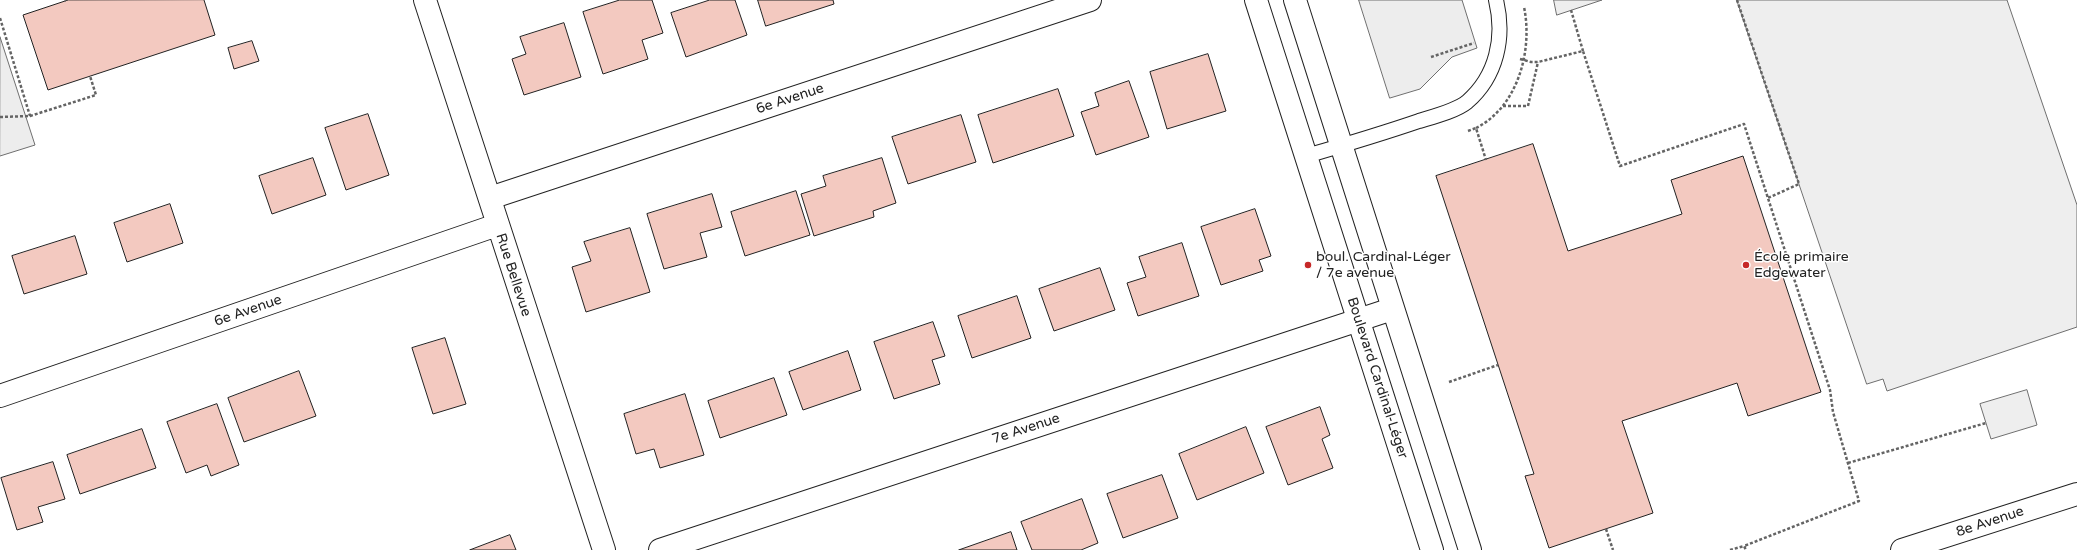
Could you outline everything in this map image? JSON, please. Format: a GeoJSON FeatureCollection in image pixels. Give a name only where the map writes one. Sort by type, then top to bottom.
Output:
{"type":"FeatureCollection","features":[{"type":"Feature","properties":{"kind":"street","name":"Rue Bellevue"},"geometry":{"type":"LineString","coordinates":[[425,0],[604,550]]}},
{"type":"Feature","properties":{"kind":"street","name":"6e Avenue"},"geometry":{"type":"LineString","coordinates":[[490,198],[1090,0]]}},
{"type":"Feature","properties":{"kind":"street","name":"Boulevard Cardinal-Léger"},"geometry":{"type":"LineString","coordinates":[[1256,0],[1432,550]]}},
{"type":"Feature","properties":{"kind":"street"},"geometry":{"type":"LineString","coordinates":[[1295,0],[1392,309],[1470,550]]}},
{"type":"Feature","properties":{"kind":"street","name":"6e Avenue"},"geometry":{"type":"LineString","coordinates":[[0,396],[497,225]]}},
{"type":"Feature","properties":{"kind":"street","name":"7e Avenue"},"geometry":{"type":"LineString","coordinates":[[660,550],[1392,309]]}},
{"type":"Feature","properties":{"kind":"street","name":"8e Avenue"},"geometry":{"type":"LineString","coordinates":[[1902,550],[2077,494]]}},
{"type":"Feature","properties":{"kind":"lane"},"geometry":{"type":"LineString","coordinates":[[1306,156],[1438,115],[1466,103],[1482,86],[1493,67],[1498,48],[1500,17],[1496,0]]}},
{"type":"Feature","properties":{"kind":"path"},"geometry":{"type":"LineString","coordinates":[[1736,0],[1799,184],[1768,198]]}},
{"type":"Feature","properties":{"kind":"path"},"geometry":{"type":"LineString","coordinates":[[1571,10],[1620,166],[1744,124],[1830,390],[1833,412],[1859,501],[1744,546],[1730,550]]}},
{"type":"Feature","properties":{"kind":"path"},"geometry":{"type":"LineString","coordinates":[[0,18],[30,116]]}},
{"type":"Feature","properties":{"kind":"path"},"geometry":{"type":"LineString","coordinates":[[1431,57],[1476,43],[1498,48]]}},
{"type":"Feature","properties":{"kind":"path"},"geometry":{"type":"LineString","coordinates":[[1524,61],[1538,62],[1583,51]]}},
{"type":"Feature","properties":{"kind":"path"},"geometry":{"type":"LineString","coordinates":[[1503,106],[1528,106],[1538,62]]}},
{"type":"Feature","properties":{"kind":"path"},"geometry":{"type":"LineString","coordinates":[[0,117],[30,116],[96,95],[90,76]]}},
{"type":"Feature","properties":{"kind":"path"},"geometry":{"type":"LineString","coordinates":[[1463,133],[1476,128],[1486,160]]}},
{"type":"Feature","properties":{"kind":"path"},"geometry":{"type":"LineString","coordinates":[[1449,382],[1498,365]]}},
{"type":"Feature","properties":{"kind":"path"},"geometry":{"type":"LineString","coordinates":[[1848,463],[1986,423]]}},
{"type":"Feature","properties":{"kind":"path"},"geometry":{"type":"LineString","coordinates":[[1606,529],[1613,550]]}},
{"type":"Feature","properties":{"kind":"path"},"geometry":{"type":"LineString","coordinates":[[1744,546],[1746,550]]}},
{"type":"Feature","properties":{"kind":"shaded area"},"geometry":{"type":"Polygon","coordinates":[[[1359,0],[1462,0],[1477,48],[1452,57],[1420,89],[1390,98],[1359,0]]]}},
{"type":"Feature","properties":{"kind":"shaded area"},"geometry":{"type":"Polygon","coordinates":[[[1554,0],[1602,0],[1557,15],[1554,0]]]}},
{"type":"Feature","properties":{"kind":"shaded area"},"geometry":{"type":"Polygon","coordinates":[[[1737,0],[2007,0],[2077,205],[2077,327],[1887,391],[1883,379],[1867,384],[1737,0]]]}},
{"type":"Feature","properties":{"kind":"shaded area"},"geometry":{"type":"Polygon","coordinates":[[[0,37],[35,145],[0,156],[0,37]]]}},
{"type":"Feature","properties":{"kind":"shaded area"},"geometry":{"type":"Polygon","coordinates":[[[2027,390],[2037,425],[1991,439],[1980,404],[2027,390]]]}},
{"type":"Feature","properties":{"kind":"building"},"geometry":{"type":"Polygon","coordinates":[[[68,0],[204,0],[215,35],[48,90],[23,15],[68,0]]]}},
{"type":"Feature","properties":{"kind":"building"},"geometry":{"type":"Polygon","coordinates":[[[620,0],[652,0],[663,33],[642,40],[648,59],[603,74],[583,12],[620,0]]]}},
{"type":"Feature","properties":{"kind":"building"},"geometry":{"type":"Polygon","coordinates":[[[710,0],[735,0],[747,35],[686,57],[671,13],[710,0]]]}},
{"type":"Feature","properties":{"kind":"building"},"geometry":{"type":"Polygon","coordinates":[[[758,0],[833,0],[834,4],[766,26],[758,0]]]}},
{"type":"Feature","properties":{"kind":"building"},"geometry":{"type":"Polygon","coordinates":[[[564,23],[581,77],[524,95],[512,59],[526,54],[520,37],[564,23]]]}},
{"type":"Feature","properties":{"kind":"building"},"geometry":{"type":"Polygon","coordinates":[[[252,41],[259,61],[234,69],[228,48],[252,41]]]}},
{"type":"Feature","properties":{"kind":"building"},"geometry":{"type":"Polygon","coordinates":[[[1208,54],[1226,111],[1167,129],[1150,72],[1208,54]]]}},
{"type":"Feature","properties":{"kind":"building"},"geometry":{"type":"Polygon","coordinates":[[[1129,81],[1149,137],[1096,155],[1081,112],[1099,106],[1095,93],[1129,81]]]}},
{"type":"Feature","properties":{"kind":"building"},"geometry":{"type":"Polygon","coordinates":[[[1058,89],[1074,136],[993,163],[978,115],[1058,89]]]}},
{"type":"Feature","properties":{"kind":"building"},"geometry":{"type":"Polygon","coordinates":[[[368,114],[389,175],[346,190],[325,128],[368,114]]]}},
{"type":"Feature","properties":{"kind":"building"},"geometry":{"type":"Polygon","coordinates":[[[961,115],[976,162],[908,184],[892,137],[961,115]]]}},
{"type":"Feature","properties":{"kind":"building"},"geometry":{"type":"Polygon","coordinates":[[[1533,144],[1568,251],[1682,214],[1671,180],[1743,156],[1821,392],[1748,416],[1737,383],[1622,421],[1653,513],[1549,548],[1525,476],[1534,474],[1436,176],[1533,144]]]}},
{"type":"Feature","properties":{"kind":"building"},"geometry":{"type":"Polygon","coordinates":[[[313,158],[326,195],[272,214],[259,176],[313,158]]]}},
{"type":"Feature","properties":{"kind":"building"},"geometry":{"type":"Polygon","coordinates":[[[882,158],[896,203],[873,211],[874,217],[814,236],[801,194],[826,186],[823,176],[882,158]]]}},
{"type":"Feature","properties":{"kind":"building"},"geometry":{"type":"Polygon","coordinates":[[[796,191],[810,235],[745,256],[731,212],[796,191]]]}},
{"type":"Feature","properties":{"kind":"building"},"geometry":{"type":"Polygon","coordinates":[[[712,194],[722,227],[700,233],[707,257],[664,269],[647,214],[712,194]]]}},
{"type":"Feature","properties":{"kind":"building"},"geometry":{"type":"Polygon","coordinates":[[[170,204],[183,243],[127,262],[114,223],[170,204]]]}},
{"type":"Feature","properties":{"kind":"building"},"geometry":{"type":"Polygon","coordinates":[[[1255,209],[1271,256],[1259,260],[1263,271],[1221,285],[1201,227],[1255,209]]]}},
{"type":"Feature","properties":{"kind":"building"},"geometry":{"type":"Polygon","coordinates":[[[630,228],[650,292],[586,312],[572,267],[591,261],[584,242],[630,228]]]}},
{"type":"Feature","properties":{"kind":"building"},"geometry":{"type":"Polygon","coordinates":[[[75,236],[87,274],[24,294],[12,256],[75,236]]]}},
{"type":"Feature","properties":{"kind":"building"},"geometry":{"type":"Polygon","coordinates":[[[1182,243],[1199,296],[1138,316],[1127,283],[1146,277],[1139,257],[1182,243]]]}},
{"type":"Feature","properties":{"kind":"building"},"geometry":{"type":"Polygon","coordinates":[[[1100,268],[1115,310],[1054,331],[1039,289],[1100,268]]]}},
{"type":"Feature","properties":{"kind":"building"},"geometry":{"type":"Polygon","coordinates":[[[1017,296],[1031,338],[972,358],[958,316],[1017,296]]]}},
{"type":"Feature","properties":{"kind":"building"},"geometry":{"type":"Polygon","coordinates":[[[933,322],[945,356],[932,360],[940,384],[894,399],[874,342],[933,322]]]}},
{"type":"Feature","properties":{"kind":"building"},"geometry":{"type":"Polygon","coordinates":[[[445,338],[466,404],[433,414],[412,348],[445,338]]]}},
{"type":"Feature","properties":{"kind":"building"},"geometry":{"type":"Polygon","coordinates":[[[848,351],[861,390],[803,410],[789,372],[848,351]]]}},
{"type":"Feature","properties":{"kind":"building"},"geometry":{"type":"Polygon","coordinates":[[[299,371],[316,416],[244,442],[228,398],[299,371]]]}},
{"type":"Feature","properties":{"kind":"building"},"geometry":{"type":"Polygon","coordinates":[[[774,378],[787,415],[720,438],[708,401],[774,378]]]}},
{"type":"Feature","properties":{"kind":"building"},"geometry":{"type":"Polygon","coordinates":[[[685,394],[704,455],[660,468],[654,449],[636,454],[624,414],[685,394]]]}},
{"type":"Feature","properties":{"kind":"building"},"geometry":{"type":"Polygon","coordinates":[[[217,404],[239,465],[211,476],[207,465],[186,473],[167,422],[217,404]]]}},
{"type":"Feature","properties":{"kind":"building"},"geometry":{"type":"Polygon","coordinates":[[[1320,407],[1330,435],[1322,439],[1333,468],[1288,485],[1266,427],[1320,407]]]}},
{"type":"Feature","properties":{"kind":"building"},"geometry":{"type":"Polygon","coordinates":[[[1246,427],[1264,473],[1197,500],[1179,454],[1246,427]]]}},
{"type":"Feature","properties":{"kind":"building"},"geometry":{"type":"Polygon","coordinates":[[[142,429],[156,468],[80,494],[67,455],[142,429]]]}},
{"type":"Feature","properties":{"kind":"building"},"geometry":{"type":"Polygon","coordinates":[[[53,462],[65,499],[38,507],[43,522],[17,530],[1,478],[53,462]]]}},
{"type":"Feature","properties":{"kind":"building"},"geometry":{"type":"Polygon","coordinates":[[[1162,475],[1178,518],[1123,538],[1107,494],[1162,475]]]}},
{"type":"Feature","properties":{"kind":"building"},"geometry":{"type":"Polygon","coordinates":[[[1082,499],[1098,543],[1081,550],[1032,550],[1021,522],[1082,499]]]}},
{"type":"Feature","properties":{"kind":"building"},"geometry":{"type":"Polygon","coordinates":[[[1011,532],[1017,550],[959,550],[1011,532]]]}},
{"type":"Feature","properties":{"kind":"building"},"geometry":{"type":"Polygon","coordinates":[[[510,535],[516,550],[470,550],[510,535]]]}},
{"type":"Feature","properties":{"kind":"place","name":"boul. Cardinal-Léger / 7e avenue"},"geometry":{"type":"Point","coordinates":[1308,265]}},
{"type":"Feature","properties":{"kind":"place","name":"École primaire Edgewater"},"geometry":{"type":"Point","coordinates":[1746,265]}}]}
